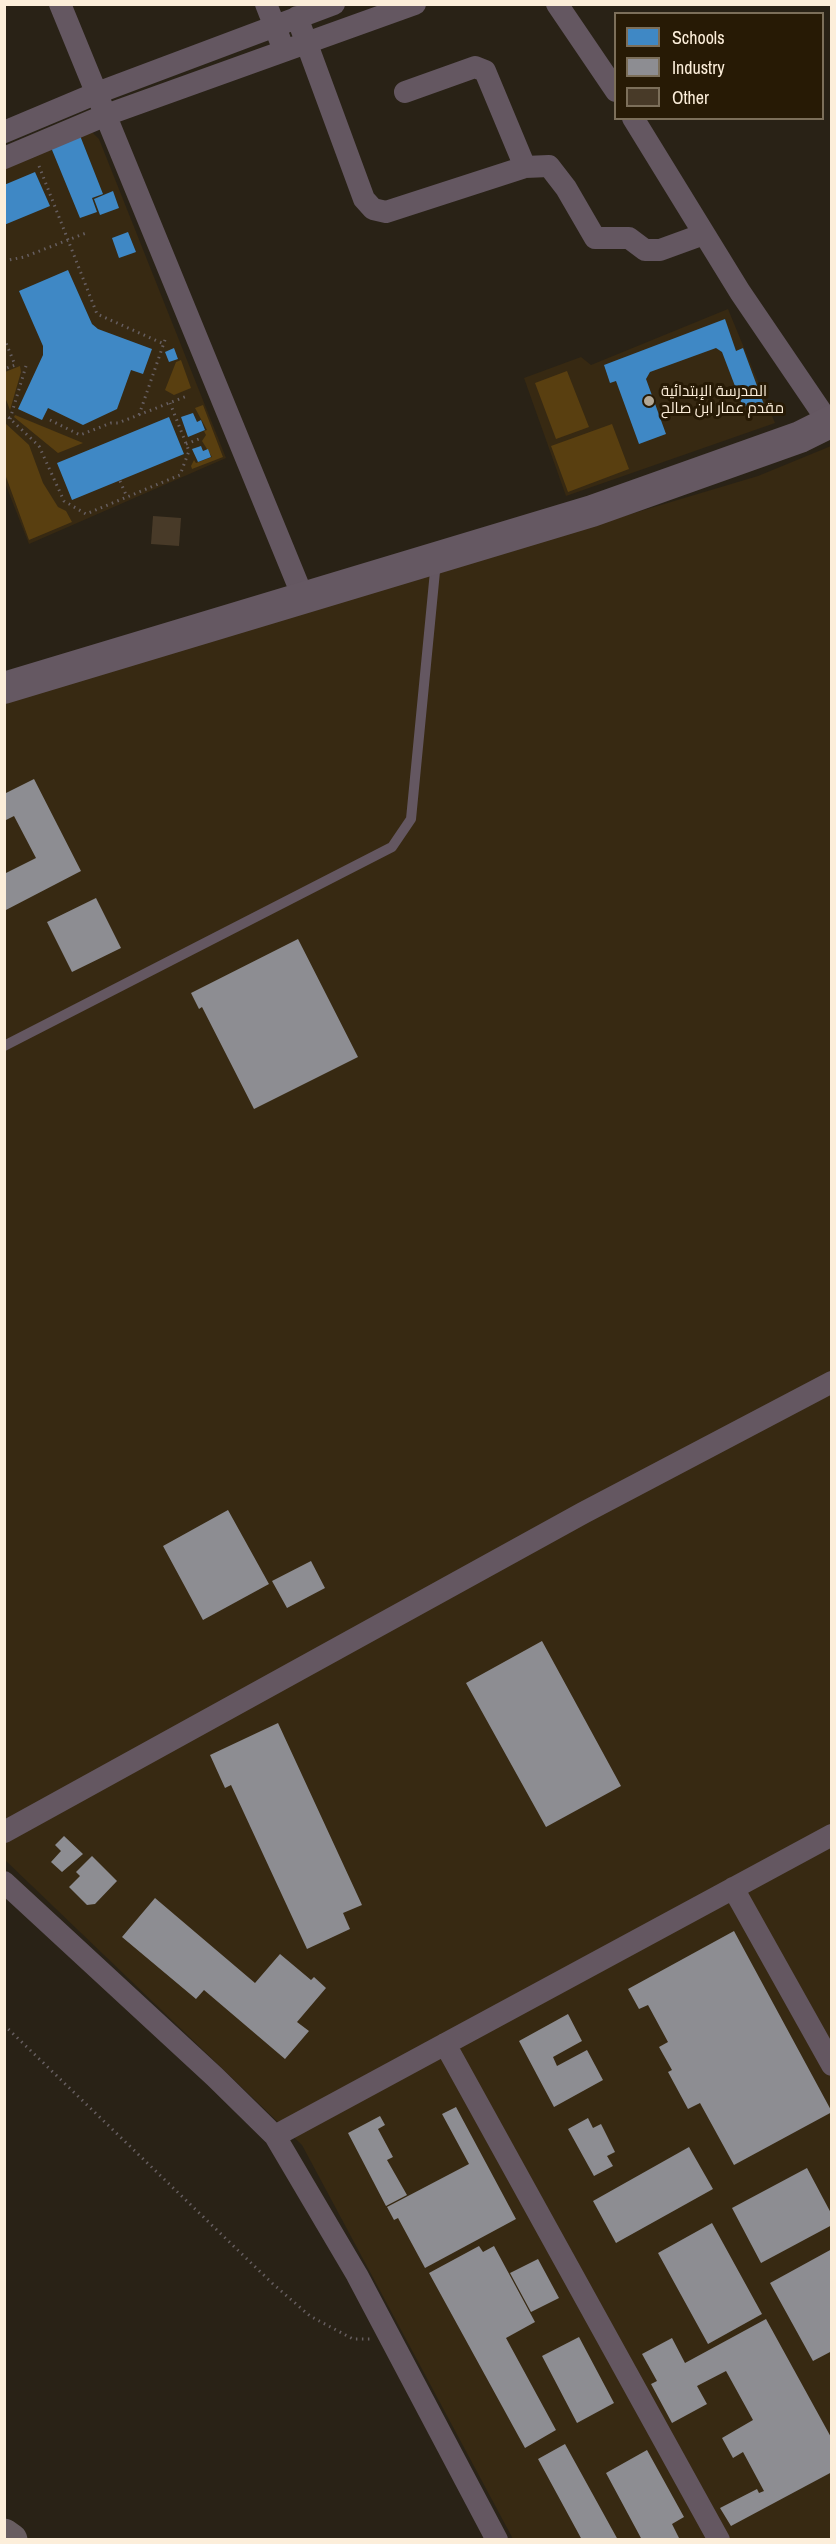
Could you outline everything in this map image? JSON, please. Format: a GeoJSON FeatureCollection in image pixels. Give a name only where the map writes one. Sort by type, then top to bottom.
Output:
{"type":"FeatureCollection","features":[{"type":"Feature","properties":{"kind":"highway"},"geometry":{"type":"LineString","coordinates":[[4,2535],[11,2540]]}},
{"type":"Feature","properties":{"kind":"street"},"geometry":{"type":"LineString","coordinates":[[60,4],[303,597]]}},
{"type":"Feature","properties":{"kind":"street"},"geometry":{"type":"LineString","coordinates":[[266,4],[284,50]]}},
{"type":"Feature","properties":{"kind":"street"},"geometry":{"type":"LineString","coordinates":[[4,132],[97,93],[334,4]]}},
{"type":"Feature","properties":{"kind":"street"},"geometry":{"type":"LineString","coordinates":[[4,158],[106,115],[415,4]]}},
{"type":"Feature","properties":{"kind":"street"},"geometry":{"type":"LineString","coordinates":[[557,4],[614,90]]}},
{"type":"Feature","properties":{"kind":"street"},"geometry":{"type":"LineString","coordinates":[[297,17],[364,199],[374,209],[386,212],[525,167],[549,166],[567,188],[595,238],[629,238],[645,250],[660,250],[704,234]]}},
{"type":"Feature","properties":{"kind":"street"},"geometry":{"type":"LineString","coordinates":[[405,92],[475,67],[485,71],[525,167]]}},
{"type":"Feature","properties":{"kind":"street"},"geometry":{"type":"LineString","coordinates":[[4,688],[592,511],[800,437],[830,422],[740,292],[634,120]]}},
{"type":"Feature","properties":{"kind":"street"},"geometry":{"type":"LineString","coordinates":[[4,1832],[583,1513],[831,1382]]}},
{"type":"Feature","properties":{"kind":"street"},"geometry":{"type":"LineString","coordinates":[[274,2136],[831,1835]]}},
{"type":"Feature","properties":{"kind":"street"},"geometry":{"type":"LineString","coordinates":[[4,1881],[215,2077],[274,2136],[357,2275],[496,2540]]}},
{"type":"Feature","properties":{"kind":"street"},"geometry":{"type":"LineString","coordinates":[[733,1888],[831,2065]]}},
{"type":"Feature","properties":{"kind":"street"},"geometry":{"type":"LineString","coordinates":[[445,2044],[719,2540]]}},
{"type":"Feature","properties":{"kind":"lane"},"geometry":{"type":"LineString","coordinates":[[4,1046],[392,848],[411,819],[436,558]]}},
{"type":"Feature","properties":{"kind":"path"},"geometry":{"type":"LineString","coordinates":[[37,161],[98,315],[164,344]]}},
{"type":"Feature","properties":{"kind":"path"},"geometry":{"type":"LineString","coordinates":[[4,261],[24,257],[86,233]]}},
{"type":"Feature","properties":{"kind":"path"},"geometry":{"type":"LineString","coordinates":[[139,415],[166,337]]}},
{"type":"Feature","properties":{"kind":"path"},"geometry":{"type":"LineString","coordinates":[[4,338],[15,365],[4,369]]}},
{"type":"Feature","properties":{"kind":"path"},"geometry":{"type":"LineString","coordinates":[[10,419],[26,366]]}},
{"type":"Feature","properties":{"kind":"path"},"geometry":{"type":"LineString","coordinates":[[51,420],[80,435],[187,396]]}},
{"type":"Feature","properties":{"kind":"path"},"geometry":{"type":"LineString","coordinates":[[4,413],[39,446],[64,501],[86,514],[180,475],[189,451],[170,403]]}},
{"type":"Feature","properties":{"kind":"path"},"geometry":{"type":"LineString","coordinates":[[186,444],[199,439]]}},
{"type":"Feature","properties":{"kind":"path"},"geometry":{"type":"LineString","coordinates":[[120,481],[127,497]]}},
{"type":"Feature","properties":{"kind":"path"},"geometry":{"type":"LineString","coordinates":[[4,2025],[264,2276],[310,2316],[353,2339],[392,2340]]}},
{"type":"Feature","properties":{"kind":"shaded area"},"geometry":{"type":"Polygon","coordinates":[[[87,127],[99,139],[226,458],[29,544],[5,483],[5,164],[87,127]]]}},
{"type":"Feature","properties":{"kind":"shaded area","name":"المدرسة الإبتدائية مقدم عمار ابن صالح"},"geometry":{"type":"Polygon","coordinates":[[[728,309],[775,423],[566,496],[524,378],[581,357],[591,365],[728,309]]]}},
{"type":"Feature","properties":{"kind":"shaded area"},"geometry":{"type":"Polygon","coordinates":[[[181,360],[191,388],[174,395],[165,390],[176,362],[181,360]]]}},
{"type":"Feature","properties":{"kind":"shaded area"},"geometry":{"type":"Polygon","coordinates":[[[20,366],[21,372],[10,410],[5,397],[5,372],[20,366]]]}},
{"type":"Feature","properties":{"kind":"shaded area"},"geometry":{"type":"Polygon","coordinates":[[[567,371],[589,427],[556,439],[535,383],[567,371]]]}},
{"type":"Feature","properties":{"kind":"shaded area"},"geometry":{"type":"Polygon","coordinates":[[[203,405],[223,457],[192,469],[194,460],[196,463],[212,457],[202,441],[206,435],[204,431],[207,430],[195,408],[203,405]]]}},
{"type":"Feature","properties":{"kind":"shaded area"},"geometry":{"type":"Polygon","coordinates":[[[15,415],[83,443],[58,453],[14,417],[15,415]]]}},
{"type":"Feature","properties":{"kind":"shaded area"},"geometry":{"type":"Polygon","coordinates":[[[5,423],[29,445],[43,483],[58,507],[66,511],[72,522],[29,540],[5,474],[5,423]]]}},
{"type":"Feature","properties":{"kind":"shaded area"},"geometry":{"type":"Polygon","coordinates":[[[612,424],[629,469],[568,492],[551,446],[612,424]]]}},
{"type":"Feature","properties":{"kind":"shaded area"},"geometry":{"type":"Polygon","coordinates":[[[831,446],[831,2539],[513,2539],[302,2145],[5,1860],[4,701],[758,476],[831,446]]]}},
{"type":"Feature","properties":{"kind":"building: Schools"},"geometry":{"type":"Polygon","coordinates":[[[79,133],[103,194],[92,198],[97,212],[80,218],[50,145],[79,133]]]}},
{"type":"Feature","properties":{"kind":"building: Schools"},"geometry":{"type":"Polygon","coordinates":[[[35,172],[50,206],[4,225],[4,185],[35,172]]]}},
{"type":"Feature","properties":{"kind":"building: Schools"},"geometry":{"type":"Polygon","coordinates":[[[113,191],[119,208],[100,215],[94,199],[113,191]]]}},
{"type":"Feature","properties":{"kind":"building: Schools"},"geometry":{"type":"Polygon","coordinates":[[[128,232],[136,252],[119,258],[112,238],[128,232]]]}},
{"type":"Feature","properties":{"kind":"building: Schools"},"geometry":{"type":"Polygon","coordinates":[[[68,270],[92,324],[98,329],[152,349],[143,374],[131,370],[117,409],[83,425],[48,408],[42,420],[18,409],[43,355],[43,346],[19,291],[68,270]]]}},
{"type":"Feature","properties":{"kind":"building: Schools"},"geometry":{"type":"Polygon","coordinates":[[[725,319],[736,351],[743,348],[766,410],[753,415],[749,405],[743,407],[722,352],[716,348],[650,372],[646,379],[666,434],[639,444],[616,381],[610,383],[604,365],[725,319]]]}},
{"type":"Feature","properties":{"kind":"building: Schools"},"geometry":{"type":"Polygon","coordinates":[[[174,348],[178,359],[169,362],[165,352],[174,348]]]}},
{"type":"Feature","properties":{"kind":"building: Schools"},"geometry":{"type":"Polygon","coordinates":[[[193,413],[197,422],[201,420],[205,430],[188,437],[181,417],[193,413]]]}},
{"type":"Feature","properties":{"kind":"building: Schools"},"geometry":{"type":"Polygon","coordinates":[[[169,417],[184,454],[72,500],[57,463],[169,417]]]}},
{"type":"Feature","properties":{"kind":"building: Schools"},"geometry":{"type":"Polygon","coordinates":[[[201,446],[203,451],[208,449],[211,457],[198,462],[192,449],[201,446]]]}},
{"type":"Feature","properties":{"kind":"building: Industry"},"geometry":{"type":"Polygon","coordinates":[[[34,779],[81,871],[4,911],[4,874],[36,858],[14,816],[6,820],[4,816],[4,794],[34,779]]]}},
{"type":"Feature","properties":{"kind":"building: Industry"},"geometry":{"type":"Polygon","coordinates":[[[96,898],[121,948],[72,972],[47,922],[96,898]]]}},
{"type":"Feature","properties":{"kind":"building: Industry"},"geometry":{"type":"Polygon","coordinates":[[[298,939],[358,1057],[254,1109],[202,1007],[199,1009],[191,993],[298,939]]]}},
{"type":"Feature","properties":{"kind":"building: Industry"},"geometry":{"type":"Polygon","coordinates":[[[228,1510],[269,1584],[203,1620],[163,1546],[228,1510]]]}},
{"type":"Feature","properties":{"kind":"building: Industry"},"geometry":{"type":"Polygon","coordinates":[[[311,1561],[325,1588],[287,1608],[272,1581],[311,1561]]]}},
{"type":"Feature","properties":{"kind":"building: Industry"},"geometry":{"type":"Polygon","coordinates":[[[542,1641],[621,1786],[546,1827],[466,1683],[542,1641]]]}},
{"type":"Feature","properties":{"kind":"building: Industry"},"geometry":{"type":"Polygon","coordinates":[[[278,1723],[362,1905],[343,1913],[350,1929],[307,1949],[231,1785],[225,1788],[210,1755],[278,1723]]]}},
{"type":"Feature","properties":{"kind":"building: Industry"},"geometry":{"type":"Polygon","coordinates":[[[64,1836],[83,1854],[62,1872],[51,1862],[61,1851],[55,1845],[64,1836]]]}},
{"type":"Feature","properties":{"kind":"building: Industry"},"geometry":{"type":"Polygon","coordinates":[[[92,1856],[117,1881],[95,1904],[87,1905],[69,1887],[80,1876],[76,1872],[92,1856]]]}},
{"type":"Feature","properties":{"kind":"building: Industry"},"geometry":{"type":"Polygon","coordinates":[[[155,1898],[255,1983],[280,1954],[311,1980],[314,1977],[326,1988],[297,2022],[309,2031],[285,2059],[204,1990],[196,1999],[122,1937],[155,1898]]]}},
{"type":"Feature","properties":{"kind":"building: Industry"},"geometry":{"type":"Polygon","coordinates":[[[734,1931],[832,2112],[734,2165],[700,2103],[688,2109],[668,2072],[672,2070],[659,2047],[668,2042],[648,2005],[639,2009],[628,1989],[734,1931]]]}},
{"type":"Feature","properties":{"kind":"building: Industry"},"geometry":{"type":"Polygon","coordinates":[[[568,2014],[582,2041],[553,2057],[557,2066],[587,2050],[603,2080],[554,2107],[519,2041],[568,2014]]]}},
{"type":"Feature","properties":{"kind":"building: Industry"},"geometry":{"type":"Polygon","coordinates":[[[456,2107],[516,2219],[425,2268],[398,2218],[394,2220],[387,2207],[469,2164],[442,2114],[456,2107]]]}},
{"type":"Feature","properties":{"kind":"building: Industry"},"geometry":{"type":"Polygon","coordinates":[[[380,2116],[385,2125],[378,2129],[393,2157],[387,2160],[407,2195],[386,2206],[348,2133],[380,2116]]]}},
{"type":"Feature","properties":{"kind":"building: Industry"},"geometry":{"type":"Polygon","coordinates":[[[588,2118],[593,2128],[601,2124],[615,2152],[607,2156],[613,2166],[594,2176],[568,2129],[588,2118]]]}},
{"type":"Feature","properties":{"kind":"building: Industry"},"geometry":{"type":"Polygon","coordinates":[[[689,2147],[713,2189],[616,2243],[593,2201],[689,2147]]]}},
{"type":"Feature","properties":{"kind":"building: Industry"},"geometry":{"type":"Polygon","coordinates":[[[807,2168],[832,2215],[832,2225],[761,2263],[732,2208],[807,2168]]]}},
{"type":"Feature","properties":{"kind":"building: Industry"},"geometry":{"type":"Polygon","coordinates":[[[712,2223],[762,2314],[708,2344],[658,2253],[712,2223]]]}},
{"type":"Feature","properties":{"kind":"building: Industry"},"geometry":{"type":"Polygon","coordinates":[[[479,2246],[483,2252],[494,2246],[535,2322],[506,2338],[556,2430],[525,2448],[429,2273],[479,2246]]]}},
{"type":"Feature","properties":{"kind":"building: Industry"},"geometry":{"type":"Polygon","coordinates":[[[832,2249],[832,2351],[813,2361],[770,2283],[832,2249]]]}},
{"type":"Feature","properties":{"kind":"building: Industry"},"geometry":{"type":"Polygon","coordinates":[[[538,2259],[559,2298],[531,2312],[510,2273],[538,2259]]]}},
{"type":"Feature","properties":{"kind":"building: Industry"},"geometry":{"type":"Polygon","coordinates":[[[766,2319],[832,2439],[832,2472],[731,2526],[720,2508],[757,2489],[759,2493],[764,2491],[743,2452],[733,2458],[722,2438],[753,2420],[726,2371],[697,2386],[707,2404],[672,2423],[651,2384],[657,2381],[642,2354],[672,2338],[685,2363],[766,2319]]]}},
{"type":"Feature","properties":{"kind":"building: Industry"},"geometry":{"type":"Polygon","coordinates":[[[579,2337],[614,2403],[577,2423],[542,2356],[579,2337]]]}},
{"type":"Feature","properties":{"kind":"building: Industry"},"geometry":{"type":"Polygon","coordinates":[[[565,2444],[618,2540],[582,2540],[538,2459],[565,2444]]]}},
{"type":"Feature","properties":{"kind":"building: Industry"},"geometry":{"type":"Polygon","coordinates":[[[647,2450],[684,2517],[672,2524],[680,2540],[642,2540],[606,2473],[647,2450]]]}},
{"type":"Feature","properties":{"kind":"building: Other"},"geometry":{"type":"Polygon","coordinates":[[[153,516],[181,518],[179,546],[151,544],[153,516]]]}},
{"type":"Feature","properties":{"kind":"place","name":"المدرسة الإبتدائية مقدم عمار ابن صالح"},"geometry":{"type":"Point","coordinates":[649,401]}}]}
